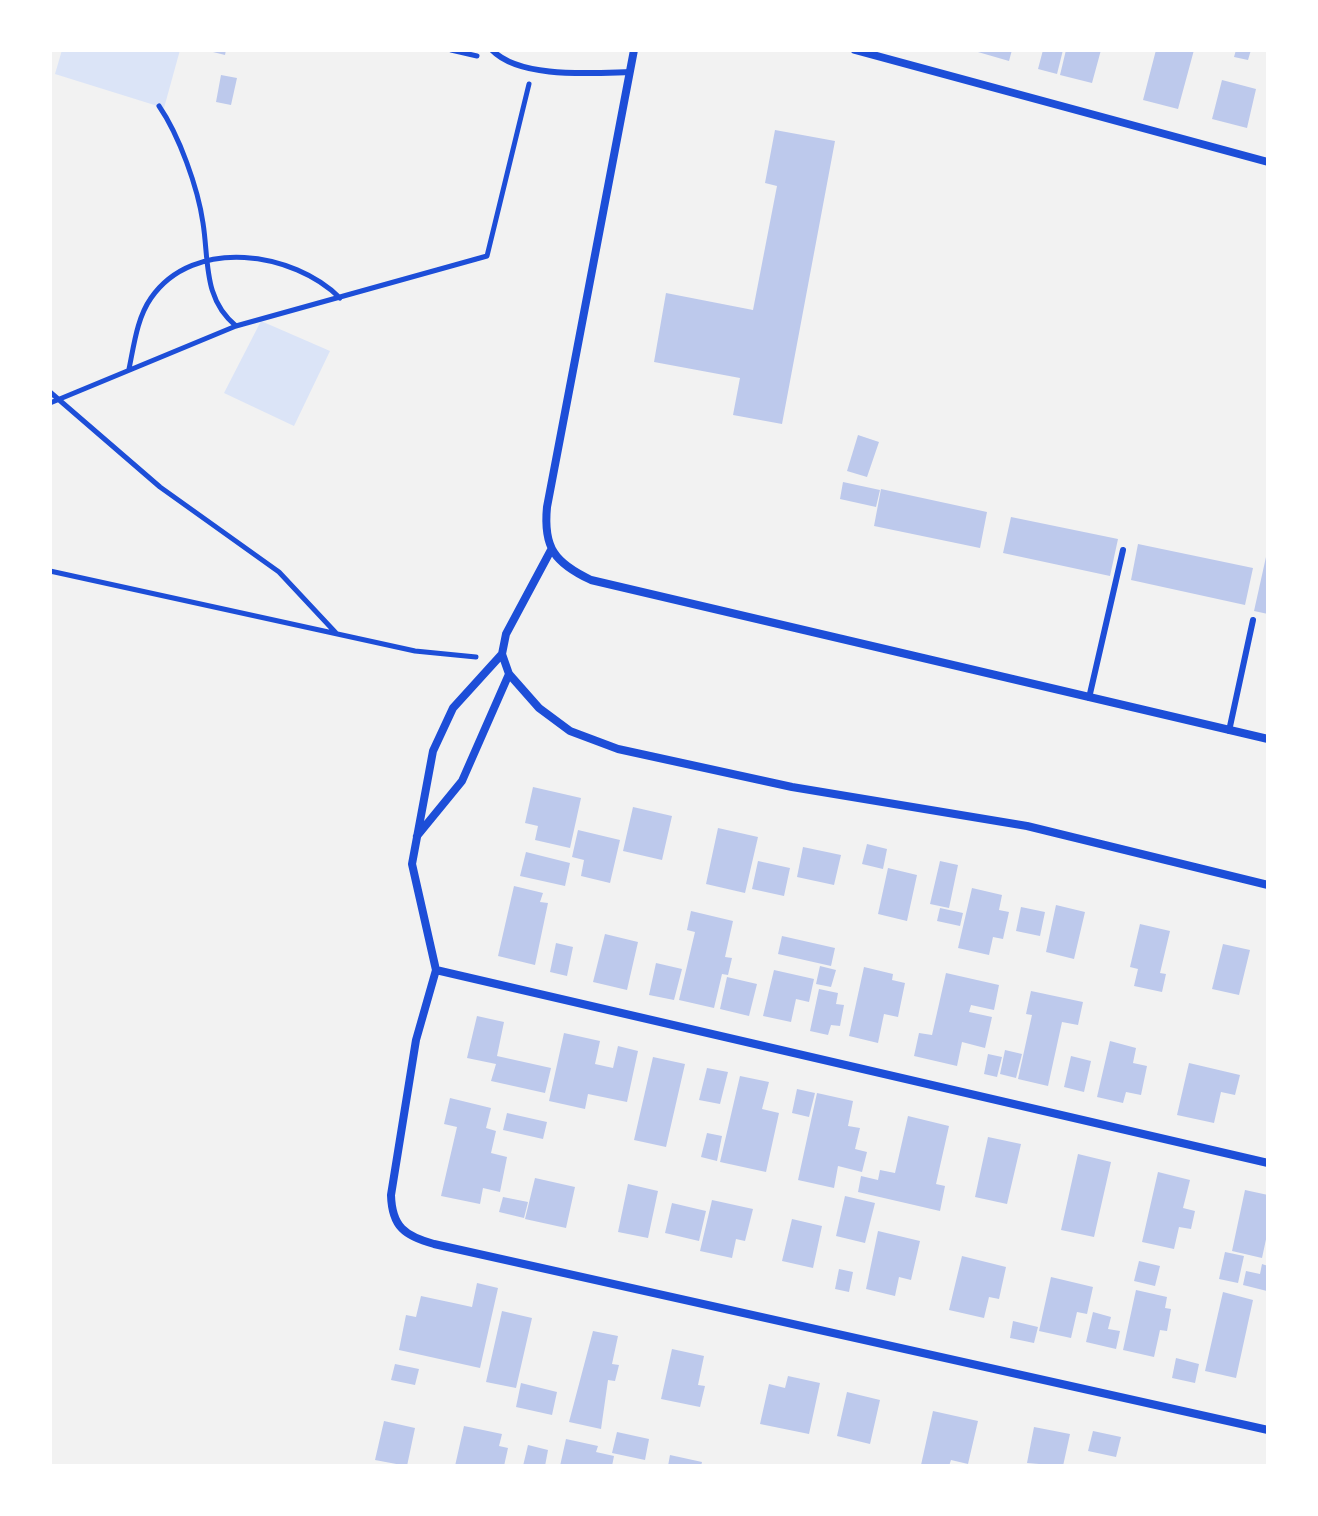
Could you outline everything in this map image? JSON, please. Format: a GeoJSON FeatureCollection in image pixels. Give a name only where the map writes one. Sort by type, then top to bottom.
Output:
{"type":"FeatureCollection","features":[{"type":"Feature","properties":{"kind":"street"},"geometry":{"type":"LineString","coordinates":[[634,50],[547,507],[545,529],[551,550],[565,568],[591,580],[1268,739]]}},
{"type":"Feature","properties":{"kind":"street"},"geometry":{"type":"LineString","coordinates":[[855,50],[1268,162]]}},
{"type":"Feature","properties":{"kind":"street"},"geometry":{"type":"LineString","coordinates":[[551,550],[506,634],[502,654],[509,674],[539,708],[570,731],[618,749],[792,787],[1027,826],[1268,885]]}},
{"type":"Feature","properties":{"kind":"street"},"geometry":{"type":"LineString","coordinates":[[502,654],[453,708],[433,751],[416,836],[413,877],[435,951],[436,970],[416,1040],[391,1195],[392,1214],[400,1230],[411,1238],[434,1244],[1268,1430]]}},
{"type":"Feature","properties":{"kind":"street"},"geometry":{"type":"LineString","coordinates":[[416,836],[462,781],[509,674]]}},
{"type":"Feature","properties":{"kind":"street"},"geometry":{"type":"LineString","coordinates":[[436,970],[1268,1163]]}},
{"type":"Feature","properties":{"kind":"lane"},"geometry":{"type":"LineString","coordinates":[[492,50],[509,63],[568,73],[630,72]]}},
{"type":"Feature","properties":{"kind":"lane"},"geometry":{"type":"LineString","coordinates":[[1089,698],[1123,550]]}},
{"type":"Feature","properties":{"kind":"lane"},"geometry":{"type":"LineString","coordinates":[[1229,731],[1253,620]]}},
{"type":"Feature","properties":{"kind":"path"},"geometry":{"type":"LineString","coordinates":[[53,401],[236,326],[487,256],[534,67]]}},
{"type":"Feature","properties":{"kind":"path"},"geometry":{"type":"LineString","coordinates":[[159,106],[176,134],[199,201],[214,301],[236,326]]}},
{"type":"Feature","properties":{"kind":"path"},"geometry":{"type":"LineString","coordinates":[[128,370],[138,327],[149,300],[179,273],[206,263],[270,259],[323,281],[340,298]]}},
{"type":"Feature","properties":{"kind":"path"},"geometry":{"type":"LineString","coordinates":[[50,392],[53,401],[160,487],[279,572],[336,634]]}},
{"type":"Feature","properties":{"kind":"path"},"geometry":{"type":"LineString","coordinates":[[50,571],[336,634],[467,658],[502,654]]}},
{"type":"Feature","properties":{"kind":"shaded area"},"geometry":{"type":"Polygon","coordinates":[[[62,50],[180,50],[164,108],[55,74],[62,50]]]}},
{"type":"Feature","properties":{"kind":"shaded area"},"geometry":{"type":"Polygon","coordinates":[[[261,321],[330,351],[294,426],[224,393],[261,321]]]}},
{"type":"Feature","properties":{"kind":"building"},"geometry":{"type":"Polygon","coordinates":[[[205,50],[226,50],[225,55],[205,50]]]}},
{"type":"Feature","properties":{"kind":"building"},"geometry":{"type":"Polygon","coordinates":[[[971,50],[1012,50],[1009,61],[971,50]]]}},
{"type":"Feature","properties":{"kind":"building"},"geometry":{"type":"Polygon","coordinates":[[[1043,50],[1063,50],[1057,74],[1038,69],[1043,50]]]}},
{"type":"Feature","properties":{"kind":"building"},"geometry":{"type":"Polygon","coordinates":[[[1066,50],[1101,50],[1092,83],[1060,75],[1066,50]]]}},
{"type":"Feature","properties":{"kind":"building"},"geometry":{"type":"Polygon","coordinates":[[[1156,50],[1194,50],[1178,109],[1143,100],[1156,50]]]}},
{"type":"Feature","properties":{"kind":"building"},"geometry":{"type":"Polygon","coordinates":[[[1236,50],[1251,50],[1248,60],[1234,57],[1236,50]]]}},
{"type":"Feature","properties":{"kind":"building"},"geometry":{"type":"Polygon","coordinates":[[[221,75],[237,78],[231,105],[216,102],[221,75]]]}},
{"type":"Feature","properties":{"kind":"building"},"geometry":{"type":"Polygon","coordinates":[[[1222,80],[1256,89],[1247,128],[1212,119],[1222,80]]]}},
{"type":"Feature","properties":{"kind":"building"},"geometry":{"type":"Polygon","coordinates":[[[775,130],[835,141],[782,424],[733,415],[740,378],[654,362],[666,293],[753,310],[777,186],[765,183],[775,130]]]}},
{"type":"Feature","properties":{"kind":"building"},"geometry":{"type":"Polygon","coordinates":[[[858,435],[879,442],[867,477],[847,471],[858,435]]]}},
{"type":"Feature","properties":{"kind":"building"},"geometry":{"type":"Polygon","coordinates":[[[843,482],[880,490],[876,507],[840,499],[843,482]]]}},
{"type":"Feature","properties":{"kind":"building"},"geometry":{"type":"Polygon","coordinates":[[[881,489],[987,512],[980,548],[874,526],[881,489]]]}},
{"type":"Feature","properties":{"kind":"building"},"geometry":{"type":"Polygon","coordinates":[[[1011,517],[1118,539],[1110,576],[1003,553],[1011,517]]]}},
{"type":"Feature","properties":{"kind":"building"},"geometry":{"type":"Polygon","coordinates":[[[1138,544],[1253,568],[1245,605],[1131,580],[1138,544]]]}},
{"type":"Feature","properties":{"kind":"building"},"geometry":{"type":"Polygon","coordinates":[[[1268,548],[1268,614],[1254,611],[1268,548]]]}},
{"type":"Feature","properties":{"kind":"building"},"geometry":{"type":"Polygon","coordinates":[[[533,787],[581,798],[570,848],[535,840],[538,826],[525,823],[533,787]]]}},
{"type":"Feature","properties":{"kind":"building"},"geometry":{"type":"Polygon","coordinates":[[[633,807],[672,816],[662,860],[623,851],[633,807]]]}},
{"type":"Feature","properties":{"kind":"building"},"geometry":{"type":"Polygon","coordinates":[[[718,828],[758,837],[745,893],[706,884],[718,828]]]}},
{"type":"Feature","properties":{"kind":"building"},"geometry":{"type":"Polygon","coordinates":[[[578,830],[620,840],[610,883],[581,876],[584,860],[572,857],[578,830]]]}},
{"type":"Feature","properties":{"kind":"building"},"geometry":{"type":"Polygon","coordinates":[[[867,844],[887,849],[883,869],[862,864],[867,844]]]}},
{"type":"Feature","properties":{"kind":"building"},"geometry":{"type":"Polygon","coordinates":[[[803,847],[841,855],[834,885],[797,877],[803,847]]]}},
{"type":"Feature","properties":{"kind":"building"},"geometry":{"type":"Polygon","coordinates":[[[526,852],[570,863],[565,886],[520,876],[526,852]]]}},
{"type":"Feature","properties":{"kind":"building"},"geometry":{"type":"Polygon","coordinates":[[[758,861],[790,868],[784,896],[752,889],[758,861]]]}},
{"type":"Feature","properties":{"kind":"building"},"geometry":{"type":"Polygon","coordinates":[[[940,861],[958,865],[949,908],[930,904],[940,861]]]}},
{"type":"Feature","properties":{"kind":"building"},"geometry":{"type":"Polygon","coordinates":[[[888,868],[917,875],[907,921],[878,914],[888,868]]]}},
{"type":"Feature","properties":{"kind":"building"},"geometry":{"type":"Polygon","coordinates":[[[514,886],[543,893],[540,902],[548,903],[535,965],[498,956],[514,886]]]}},
{"type":"Feature","properties":{"kind":"building"},"geometry":{"type":"Polygon","coordinates":[[[972,888],[1002,895],[999,910],[1009,912],[1003,939],[993,937],[989,955],[958,948],[972,888]]]}},
{"type":"Feature","properties":{"kind":"building"},"geometry":{"type":"Polygon","coordinates":[[[1056,905],[1085,912],[1074,959],[1046,952],[1056,905]]]}},
{"type":"Feature","properties":{"kind":"building"},"geometry":{"type":"Polygon","coordinates":[[[1021,907],[1045,912],[1040,936],[1016,931],[1021,907]]]}},
{"type":"Feature","properties":{"kind":"building"},"geometry":{"type":"Polygon","coordinates":[[[940,908],[963,913],[960,926],[937,921],[940,908]]]}},
{"type":"Feature","properties":{"kind":"building"},"geometry":{"type":"Polygon","coordinates":[[[691,911],[733,921],[725,957],[732,958],[728,975],[722,974],[714,1008],[679,1000],[695,932],[687,930],[691,911]]]}},
{"type":"Feature","properties":{"kind":"building"},"geometry":{"type":"Polygon","coordinates":[[[1140,924],[1170,931],[1160,973],[1166,974],[1162,992],[1134,986],[1138,969],[1130,967],[1140,924]]]}},
{"type":"Feature","properties":{"kind":"building"},"geometry":{"type":"Polygon","coordinates":[[[605,934],[638,942],[627,990],[593,982],[605,934]]]}},
{"type":"Feature","properties":{"kind":"building"},"geometry":{"type":"Polygon","coordinates":[[[782,936],[835,948],[831,966],[778,954],[782,936]]]}},
{"type":"Feature","properties":{"kind":"building"},"geometry":{"type":"Polygon","coordinates":[[[556,943],[573,947],[567,976],[550,972],[556,943]]]}},
{"type":"Feature","properties":{"kind":"building"},"geometry":{"type":"Polygon","coordinates":[[[1223,944],[1250,950],[1239,995],[1212,989],[1223,944]]]}},
{"type":"Feature","properties":{"kind":"building"},"geometry":{"type":"Polygon","coordinates":[[[656,963],[682,969],[674,1000],[649,995],[656,963]]]}},
{"type":"Feature","properties":{"kind":"building"},"geometry":{"type":"Polygon","coordinates":[[[820,966],[836,970],[831,987],[816,984],[820,966]]]}},
{"type":"Feature","properties":{"kind":"building"},"geometry":{"type":"Polygon","coordinates":[[[864,967],[893,974],[892,980],[905,983],[898,1017],[884,1014],[878,1043],[849,1036],[864,967]]]}},
{"type":"Feature","properties":{"kind":"building"},"geometry":{"type":"Polygon","coordinates":[[[774,970],[814,979],[809,1002],[796,999],[791,1022],[763,1016],[774,970]]]}},
{"type":"Feature","properties":{"kind":"building"},"geometry":{"type":"Polygon","coordinates":[[[946,973],[999,985],[994,1010],[971,1005],[969,1012],[992,1017],[985,1048],[962,1042],[957,1066],[914,1056],[919,1033],[932,1035],[946,973]]]}},
{"type":"Feature","properties":{"kind":"building"},"geometry":{"type":"Polygon","coordinates":[[[727,977],[757,984],[749,1016],[720,1009],[727,977]]]}},
{"type":"Feature","properties":{"kind":"building"},"geometry":{"type":"Polygon","coordinates":[[[819,989],[838,993],[836,1004],[844,1005],[840,1026],[831,1025],[828,1035],[810,1031],[819,989]]]}},
{"type":"Feature","properties":{"kind":"building"},"geometry":{"type":"Polygon","coordinates":[[[1031,991],[1083,1002],[1078,1025],[1062,1022],[1048,1086],[1018,1079],[1032,1015],[1026,1014],[1031,991]]]}},
{"type":"Feature","properties":{"kind":"building"},"geometry":{"type":"Polygon","coordinates":[[[477,1016],[504,1022],[497,1056],[551,1068],[545,1093],[491,1081],[496,1064],[467,1058],[477,1016]]]}},
{"type":"Feature","properties":{"kind":"building"},"geometry":{"type":"Polygon","coordinates":[[[564,1033],[600,1041],[595,1064],[613,1068],[618,1046],[638,1051],[627,1102],[588,1094],[585,1109],[549,1101],[564,1033]]]}},
{"type":"Feature","properties":{"kind":"building"},"geometry":{"type":"Polygon","coordinates":[[[1110,1041],[1136,1048],[1133,1063],[1147,1066],[1141,1095],[1126,1092],[1123,1103],[1097,1097],[1110,1041]]]}},
{"type":"Feature","properties":{"kind":"building"},"geometry":{"type":"Polygon","coordinates":[[[1005,1050],[1022,1054],[1016,1078],[1000,1074],[1005,1050]]]}},
{"type":"Feature","properties":{"kind":"building"},"geometry":{"type":"Polygon","coordinates":[[[988,1054],[1002,1057],[997,1077],[984,1074],[988,1054]]]}},
{"type":"Feature","properties":{"kind":"building"},"geometry":{"type":"Polygon","coordinates":[[[1071,1056],[1091,1061],[1084,1092],[1064,1087],[1071,1056]]]}},
{"type":"Feature","properties":{"kind":"building"},"geometry":{"type":"Polygon","coordinates":[[[653,1057],[685,1064],[666,1147],[634,1140],[653,1057]]]}},
{"type":"Feature","properties":{"kind":"building"},"geometry":{"type":"Polygon","coordinates":[[[1189,1063],[1240,1075],[1235,1095],[1221,1092],[1214,1123],[1177,1115],[1189,1063]]]}},
{"type":"Feature","properties":{"kind":"building"},"geometry":{"type":"Polygon","coordinates":[[[707,1068],[728,1072],[720,1104],[699,1100],[707,1068]]]}},
{"type":"Feature","properties":{"kind":"building"},"geometry":{"type":"Polygon","coordinates":[[[740,1076],[769,1082],[762,1109],[779,1113],[766,1172],[720,1162],[740,1076]]]}},
{"type":"Feature","properties":{"kind":"building"},"geometry":{"type":"Polygon","coordinates":[[[797,1089],[815,1093],[809,1117],[792,1113],[797,1089]]]}},
{"type":"Feature","properties":{"kind":"building"},"geometry":{"type":"Polygon","coordinates":[[[817,1093],[853,1101],[848,1126],[860,1128],[855,1149],[867,1152],[862,1172],[838,1166],[834,1188],[798,1180],[817,1093]]]}},
{"type":"Feature","properties":{"kind":"building"},"geometry":{"type":"Polygon","coordinates":[[[450,1098],[491,1108],[486,1128],[496,1131],[491,1153],[507,1157],[500,1192],[483,1188],[480,1204],[441,1196],[457,1127],[444,1124],[450,1098]]]}},
{"type":"Feature","properties":{"kind":"building"},"geometry":{"type":"Polygon","coordinates":[[[507,1113],[547,1122],[543,1139],[503,1130],[507,1113]]]}},
{"type":"Feature","properties":{"kind":"building"},"geometry":{"type":"Polygon","coordinates":[[[908,1116],[949,1126],[936,1184],[945,1186],[940,1211],[858,1192],[861,1176],[878,1180],[880,1170],[895,1173],[908,1116]]]}},
{"type":"Feature","properties":{"kind":"building"},"geometry":{"type":"Polygon","coordinates":[[[707,1133],[722,1136],[717,1161],[701,1157],[707,1133]]]}},
{"type":"Feature","properties":{"kind":"building"},"geometry":{"type":"Polygon","coordinates":[[[988,1137],[1021,1144],[1007,1204],[975,1197],[988,1137]]]}},
{"type":"Feature","properties":{"kind":"building"},"geometry":{"type":"Polygon","coordinates":[[[1078,1154],[1111,1162],[1094,1237],[1061,1230],[1078,1154]]]}},
{"type":"Feature","properties":{"kind":"building"},"geometry":{"type":"Polygon","coordinates":[[[1158,1172],[1190,1180],[1183,1208],[1195,1211],[1191,1229],[1179,1227],[1174,1249],[1142,1242],[1158,1172]]]}},
{"type":"Feature","properties":{"kind":"building"},"geometry":{"type":"Polygon","coordinates":[[[535,1178],[575,1187],[566,1228],[525,1219],[535,1178]]]}},
{"type":"Feature","properties":{"kind":"building"},"geometry":{"type":"Polygon","coordinates":[[[628,1184],[658,1191],[648,1238],[618,1232],[628,1184]]]}},
{"type":"Feature","properties":{"kind":"building"},"geometry":{"type":"Polygon","coordinates":[[[1245,1190],[1268,1195],[1268,1230],[1262,1258],[1232,1251],[1245,1190]]]}},
{"type":"Feature","properties":{"kind":"building"},"geometry":{"type":"Polygon","coordinates":[[[845,1196],[875,1203],[865,1243],[836,1236],[845,1196]]]}},
{"type":"Feature","properties":{"kind":"building"},"geometry":{"type":"Polygon","coordinates":[[[503,1197],[528,1202],[524,1218],[499,1212],[503,1197]]]}},
{"type":"Feature","properties":{"kind":"building"},"geometry":{"type":"Polygon","coordinates":[[[712,1200],[753,1209],[745,1241],[736,1239],[732,1258],[700,1251],[712,1200]]]}},
{"type":"Feature","properties":{"kind":"building"},"geometry":{"type":"Polygon","coordinates":[[[672,1203],[706,1211],[699,1241],[665,1233],[672,1203]]]}},
{"type":"Feature","properties":{"kind":"building"},"geometry":{"type":"Polygon","coordinates":[[[792,1219],[822,1226],[813,1268],[782,1261],[792,1219]]]}},
{"type":"Feature","properties":{"kind":"building"},"geometry":{"type":"Polygon","coordinates":[[[878,1231],[920,1241],[911,1280],[899,1277],[895,1296],[866,1289],[878,1231]]]}},
{"type":"Feature","properties":{"kind":"building"},"geometry":{"type":"Polygon","coordinates":[[[1225,1252],[1244,1256],[1238,1283],[1219,1279],[1225,1252]]]}},
{"type":"Feature","properties":{"kind":"building"},"geometry":{"type":"Polygon","coordinates":[[[962,1256],[1006,1267],[999,1299],[989,1297],[984,1318],[949,1310],[962,1256]]]}},
{"type":"Feature","properties":{"kind":"building"},"geometry":{"type":"Polygon","coordinates":[[[1139,1261],[1160,1266],[1155,1286],[1134,1281],[1139,1261]]]}},
{"type":"Feature","properties":{"kind":"building"},"geometry":{"type":"Polygon","coordinates":[[[1262,1264],[1268,1266],[1267,1291],[1243,1285],[1246,1271],[1260,1274],[1262,1264]]]}},
{"type":"Feature","properties":{"kind":"building"},"geometry":{"type":"Polygon","coordinates":[[[839,1269],[853,1272],[849,1292],[835,1289],[839,1269]]]}},
{"type":"Feature","properties":{"kind":"building"},"geometry":{"type":"Polygon","coordinates":[[[1051,1277],[1093,1287],[1087,1314],[1077,1312],[1071,1338],[1039,1331],[1051,1277]]]}},
{"type":"Feature","properties":{"kind":"building"},"geometry":{"type":"Polygon","coordinates":[[[477,1283],[498,1288],[480,1368],[399,1350],[406,1315],[416,1317],[421,1296],[472,1307],[477,1283]]]}},
{"type":"Feature","properties":{"kind":"building"},"geometry":{"type":"Polygon","coordinates":[[[1136,1290],[1167,1297],[1165,1308],[1171,1309],[1167,1331],[1160,1330],[1154,1357],[1123,1350],[1136,1290]]]}},
{"type":"Feature","properties":{"kind":"building"},"geometry":{"type":"Polygon","coordinates":[[[1223,1292],[1253,1300],[1236,1378],[1205,1371],[1223,1292]]]}},
{"type":"Feature","properties":{"kind":"building"},"geometry":{"type":"Polygon","coordinates":[[[502,1311],[532,1318],[516,1388],[486,1382],[502,1311]]]}},
{"type":"Feature","properties":{"kind":"building"},"geometry":{"type":"Polygon","coordinates":[[[1093,1312],[1111,1317],[1108,1329],[1120,1331],[1116,1349],[1086,1342],[1093,1312]]]}},
{"type":"Feature","properties":{"kind":"building"},"geometry":{"type":"Polygon","coordinates":[[[1013,1321],[1038,1327],[1034,1343],[1010,1338],[1013,1321]]]}},
{"type":"Feature","properties":{"kind":"building"},"geometry":{"type":"Polygon","coordinates":[[[593,1331],[618,1336],[612,1364],[619,1365],[615,1381],[608,1380],[601,1429],[569,1422],[593,1331]]]}},
{"type":"Feature","properties":{"kind":"building"},"geometry":{"type":"Polygon","coordinates":[[[672,1349],[704,1356],[698,1385],[705,1386],[700,1407],[661,1399],[672,1349]]]}},
{"type":"Feature","properties":{"kind":"building"},"geometry":{"type":"Polygon","coordinates":[[[1176,1358],[1199,1364],[1195,1383],[1172,1378],[1176,1358]]]}},
{"type":"Feature","properties":{"kind":"building"},"geometry":{"type":"Polygon","coordinates":[[[395,1364],[419,1369],[415,1385],[391,1380],[395,1364]]]}},
{"type":"Feature","properties":{"kind":"building"},"geometry":{"type":"Polygon","coordinates":[[[788,1376],[820,1383],[809,1434],[760,1424],[769,1384],[785,1388],[788,1376]]]}},
{"type":"Feature","properties":{"kind":"building"},"geometry":{"type":"Polygon","coordinates":[[[521,1383],[557,1392],[552,1415],[516,1407],[521,1383]]]}},
{"type":"Feature","properties":{"kind":"building"},"geometry":{"type":"Polygon","coordinates":[[[847,1392],[880,1400],[870,1444],[837,1436],[847,1392]]]}},
{"type":"Feature","properties":{"kind":"building"},"geometry":{"type":"Polygon","coordinates":[[[933,1411],[978,1421],[968,1464],[951,1460],[949,1466],[921,1465],[933,1411]]]}},
{"type":"Feature","properties":{"kind":"building"},"geometry":{"type":"Polygon","coordinates":[[[384,1421],[415,1428],[407,1466],[375,1460],[384,1421]]]}},
{"type":"Feature","properties":{"kind":"building"},"geometry":{"type":"Polygon","coordinates":[[[464,1426],[502,1434],[499,1446],[508,1448],[504,1466],[455,1466],[464,1426]]]}},
{"type":"Feature","properties":{"kind":"building"},"geometry":{"type":"Polygon","coordinates":[[[1034,1427],[1070,1434],[1063,1466],[1027,1463],[1034,1427]]]}},
{"type":"Feature","properties":{"kind":"building"},"geometry":{"type":"Polygon","coordinates":[[[1093,1431],[1121,1437],[1116,1457],[1088,1451],[1093,1431]]]}},
{"type":"Feature","properties":{"kind":"building"},"geometry":{"type":"Polygon","coordinates":[[[617,1432],[649,1439],[645,1460],[612,1453],[617,1432]]]}},
{"type":"Feature","properties":{"kind":"building"},"geometry":{"type":"Polygon","coordinates":[[[566,1439],[598,1446],[596,1452],[614,1456],[612,1466],[560,1466],[566,1439]]]}},
{"type":"Feature","properties":{"kind":"building"},"geometry":{"type":"Polygon","coordinates":[[[528,1445],[548,1450],[545,1466],[523,1466],[528,1445]]]}},
{"type":"Feature","properties":{"kind":"building"},"geometry":{"type":"Polygon","coordinates":[[[670,1455],[702,1462],[701,1466],[668,1466],[670,1455]]]}}]}
